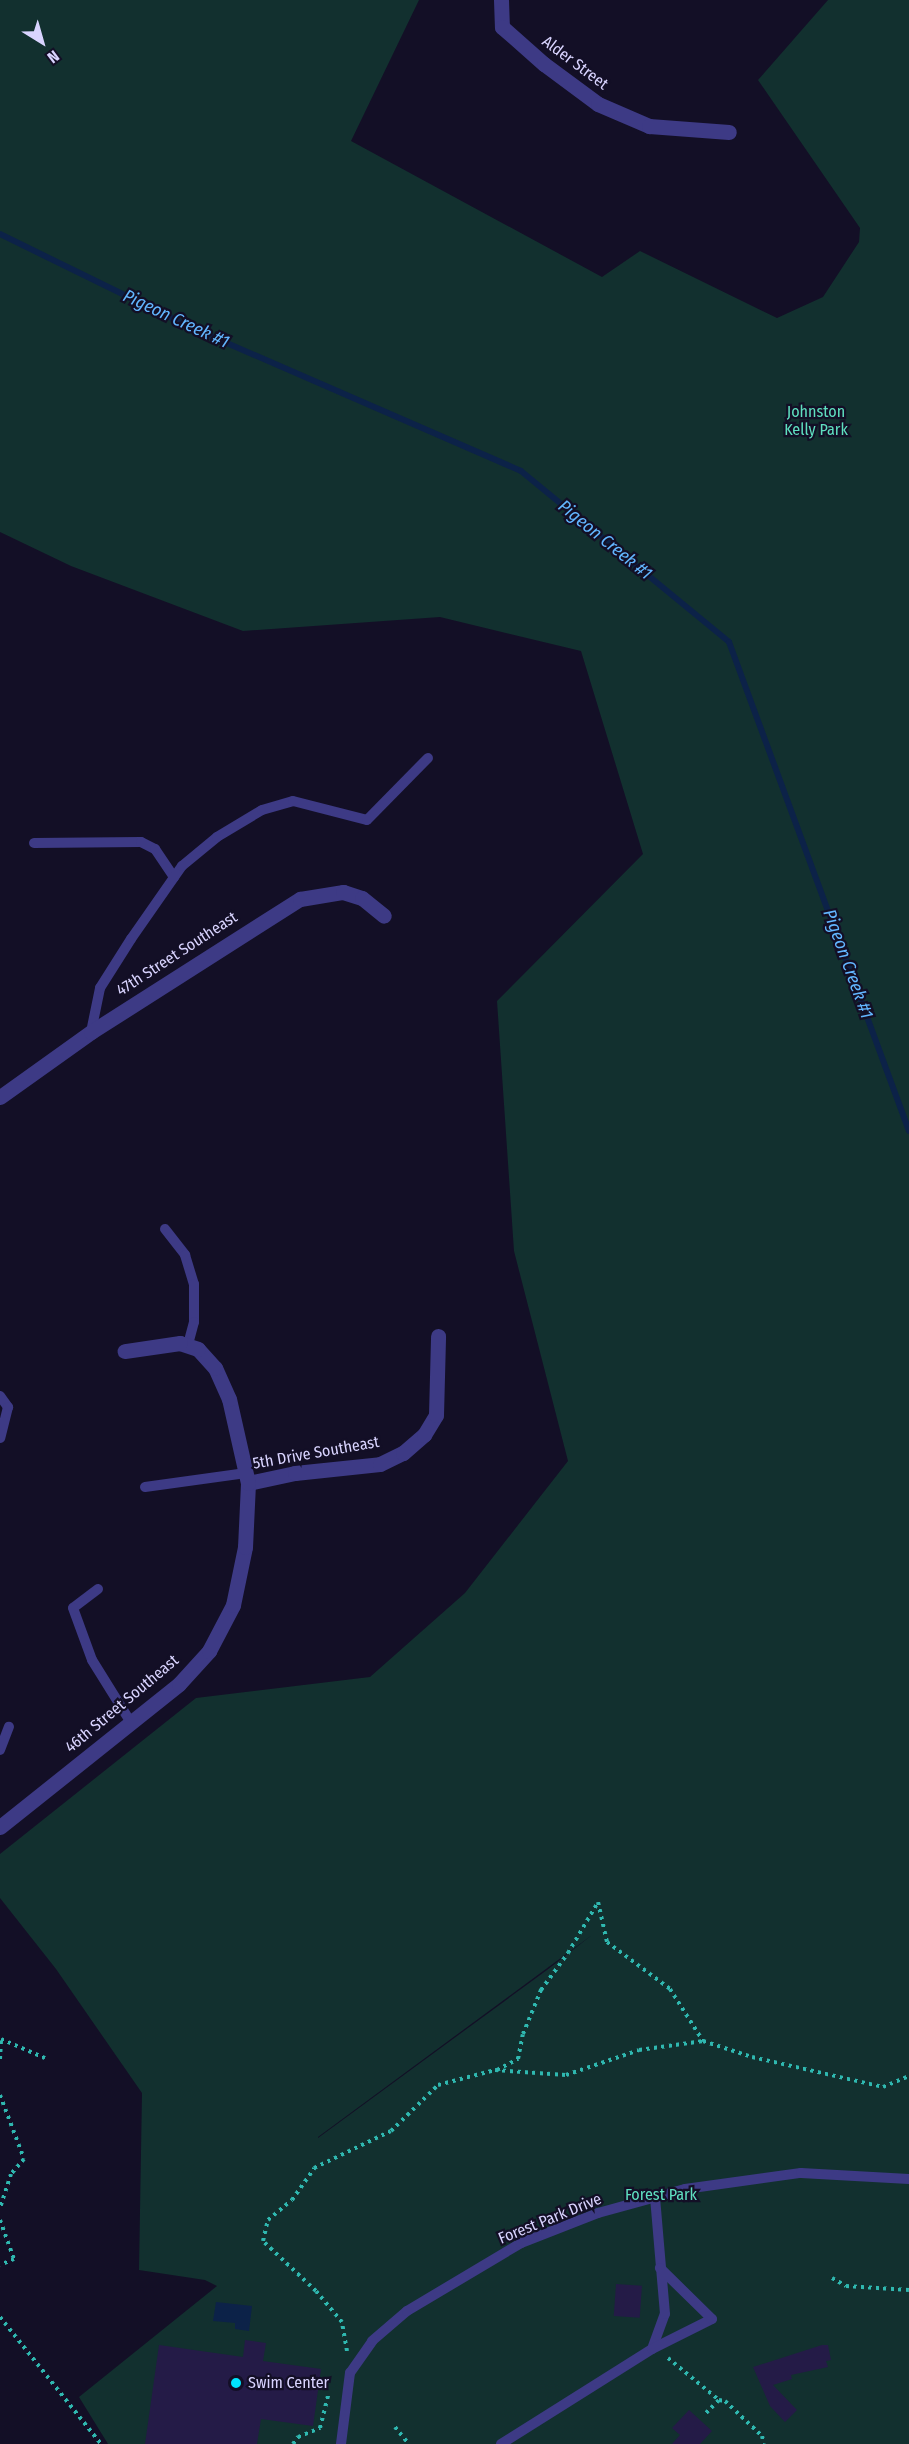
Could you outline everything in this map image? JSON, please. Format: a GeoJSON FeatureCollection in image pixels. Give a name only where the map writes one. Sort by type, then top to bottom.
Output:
{"type":"FeatureCollection","features":[{"type":"Feature","properties":{"kind":"street","name":"Alder Street"},"geometry":{"type":"LineString","coordinates":[[501,0],[502,27],[544,64],[598,104],[649,126],[729,132]]}},
{"type":"Feature","properties":{"kind":"street","name":"47th Street Southeast"},"geometry":{"type":"LineString","coordinates":[[0,1097],[91,1032],[300,898],[342,892],[362,898],[384,916]]}},
{"type":"Feature","properties":{"kind":"street","name":"5th Drive Southeast"},"geometry":{"type":"LineString","coordinates":[[247,1478],[380,1464],[403,1453],[424,1435],[436,1415],[438,1336]]}},
{"type":"Feature","properties":{"kind":"street"},"geometry":{"type":"LineString","coordinates":[[125,1351],[180,1343],[188,1345]]}},
{"type":"Feature","properties":{"kind":"street","name":"46th Street Southeast"},"geometry":{"type":"LineString","coordinates":[[0,1827],[179,1684],[201,1659],[233,1605],[245,1547],[247,1478],[230,1399],[216,1368],[198,1349],[188,1345]]}},
{"type":"Feature","properties":{"kind":"lane"},"geometry":{"type":"LineString","coordinates":[[91,1032],[100,988],[174,877],[217,837],[262,810],[293,801],[367,820],[428,758]]}},
{"type":"Feature","properties":{"kind":"lane"},"geometry":{"type":"LineString","coordinates":[[34,843],[141,842],[154,849],[174,877]]}},
{"type":"Feature","properties":{"kind":"lane"},"geometry":{"type":"LineString","coordinates":[[165,1229],[186,1255],[194,1284],[194,1322],[188,1345]]}},
{"type":"Feature","properties":{"kind":"lane"},"geometry":{"type":"LineString","coordinates":[[0,1396],[8,1407],[0,1438]]}},
{"type":"Feature","properties":{"kind":"lane"},"geometry":{"type":"LineString","coordinates":[[145,1487],[247,1478]]}},
{"type":"Feature","properties":{"kind":"lane"},"geometry":{"type":"LineString","coordinates":[[98,1589],[73,1608],[92,1660],[130,1721]]}},
{"type":"Feature","properties":{"kind":"lane"},"geometry":{"type":"LineString","coordinates":[[0,1750],[9,1727]]}},
{"type":"Feature","properties":{"kind":"lane","name":"Forest Park Drive"},"geometry":{"type":"LineString","coordinates":[[341,2444],[350,2373],[372,2341],[407,2310],[521,2243],[598,2213],[685,2189],[801,2173],[909,2179]]}},
{"type":"Feature","properties":{"kind":"lane"},"geometry":{"type":"LineString","coordinates":[[652,2349],[665,2314],[655,2198]]}},
{"type":"Feature","properties":{"kind":"lane"},"geometry":{"type":"LineString","coordinates":[[501,2444],[652,2349],[712,2319],[660,2268]]}},
{"type":"Feature","properties":{"kind":"path"},"geometry":{"type":"LineString","coordinates":[[350,2373],[342,2322],[316,2291],[263,2241],[268,2220],[292,2200],[314,2168],[391,2131],[438,2085],[495,2070],[518,2059],[523,2034],[541,1990],[568,1953],[598,1902],[607,1942],[670,1989],[703,2041]]}},
{"type":"Feature","properties":{"kind":"path"},"geometry":{"type":"LineString","coordinates":[[0,2059],[1,2039],[45,2058]]}},
{"type":"Feature","properties":{"kind":"path"},"geometry":{"type":"LineString","coordinates":[[495,2070],[566,2075],[639,2050],[703,2041],[752,2057],[883,2087],[909,2076]]}},
{"type":"Feature","properties":{"kind":"path"},"geometry":{"type":"LineString","coordinates":[[0,2095],[24,2159],[11,2174],[0,2207]]}},
{"type":"Feature","properties":{"kind":"path"},"geometry":{"type":"LineString","coordinates":[[0,2220],[14,2259],[0,2265]]}},
{"type":"Feature","properties":{"kind":"path"},"geometry":{"type":"LineString","coordinates":[[832,2278],[846,2286],[909,2290]]}},
{"type":"Feature","properties":{"kind":"path"},"geometry":{"type":"LineString","coordinates":[[0,2317],[101,2444]]}},
{"type":"Feature","properties":{"kind":"path"},"geometry":{"type":"LineString","coordinates":[[652,2349],[719,2400],[725,2402],[762,2436],[764,2444]]}},
{"type":"Feature","properties":{"kind":"path"},"geometry":{"type":"LineString","coordinates":[[293,2444],[298,2438],[320,2428],[329,2393]]}},
{"type":"Feature","properties":{"kind":"path"},"geometry":{"type":"LineString","coordinates":[[706,2413],[719,2400]]}},
{"type":"Feature","properties":{"kind":"path"},"geometry":{"type":"LineString","coordinates":[[395,2427],[409,2444]]}},
{"type":"Feature","properties":{"kind":"green space"},"geometry":{"type":"Polygon","coordinates":[[[0,0],[419,0],[351,141],[602,277],[640,251],[777,318],[823,297],[859,242],[860,228],[758,80],[828,0],[909,0],[909,2444],[108,2444],[79,2397],[217,2286],[205,2280],[139,2270],[142,2093],[56,1969],[0,1898],[0,1854],[196,1698],[370,1677],[465,1593],[568,1461],[514,1251],[497,1001],[643,854],[581,651],[440,617],[243,631],[71,566],[0,532],[0,0]],[[592,1935],[318,2138],[547,1970],[592,1935]]]}},
{"type":"Feature","properties":{"kind":"water"},"geometry":{"type":"Polygon","coordinates":[[[216,2302],[252,2306],[249,2331],[235,2329],[235,2323],[213,2321],[216,2302]]]}},
{"type":"Feature","properties":{"kind":"building"},"geometry":{"type":"Polygon","coordinates":[[[616,2284],[642,2286],[640,2318],[614,2316],[616,2284]]]}},
{"type":"Feature","properties":{"kind":"building","name":"Swim Center"},"geometry":{"type":"Polygon","coordinates":[[[245,2340],[266,2343],[263,2361],[321,2369],[313,2426],[261,2419],[257,2444],[145,2444],[159,2345],[243,2357],[245,2340]]]}},
{"type":"Feature","properties":{"kind":"building"},"geometry":{"type":"Polygon","coordinates":[[[828,2345],[831,2360],[826,2361],[828,2367],[791,2375],[792,2379],[773,2385],[797,2410],[785,2422],[770,2406],[753,2367],[828,2345]]]}},
{"type":"Feature","properties":{"kind":"building"},"geometry":{"type":"Polygon","coordinates":[[[689,2410],[712,2431],[700,2444],[672,2444],[680,2435],[672,2428],[689,2410]]]}},
{"type":"Feature","properties":{"kind":"waterway","name":"Pigeon Creek #1"},"geometry":{"type":"LineString","coordinates":[[0,234],[190,327],[521,471],[729,642],[909,1131]]}},
{"type":"Feature","properties":{"kind":"place","name":"Swim Center"},"geometry":{"type":"Point","coordinates":[236,2383]}},
{"type":"Feature","properties":{"kind":"park label","name":"Johnston Kelly Park"},"geometry":{"type":"Point","coordinates":[816,421]}},
{"type":"Feature","properties":{"kind":"park label","name":"Forest Park"},"geometry":{"type":"Point","coordinates":[661,2195]}}]}
